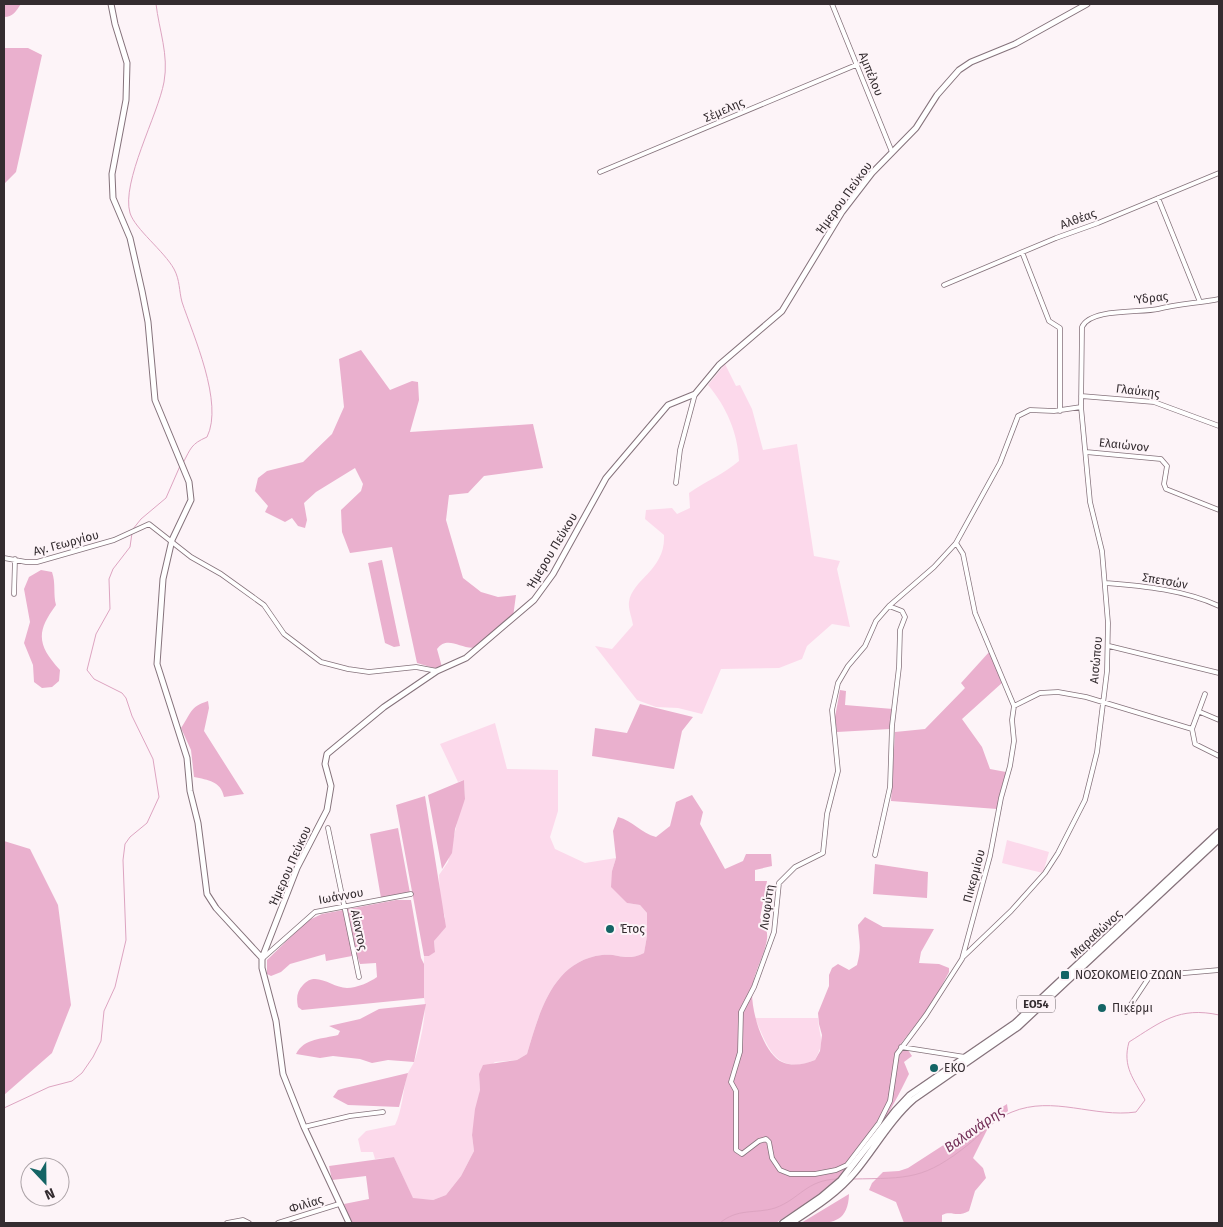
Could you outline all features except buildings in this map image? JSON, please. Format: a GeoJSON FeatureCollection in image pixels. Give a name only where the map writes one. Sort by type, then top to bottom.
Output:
{"type":"FeatureCollection","features":[{"type":"Feature","properties":{"kind":"main road","name":"Μαραθώνος"},"geometry":{"type":"LineString","coordinates":[[852,1171],[902,1103],[928,1081],[1001,1034],[1030,1010],[1219,832]]}},
{"type":"Feature","properties":{"kind":"main road","name":"Μαραθώνος"},"geometry":{"type":"LineString","coordinates":[[791,1223],[837,1187],[890,1124],[914,1099],[942,1078],[996,1044],[1024,1022],[1219,839]]}},
{"type":"Feature","properties":{"kind":"main road","name":"Μαραθώνος"},"geometry":{"type":"LineString","coordinates":[[783,1223],[837,1187]]}},
{"type":"Feature","properties":{"kind":"street"},"geometry":{"type":"LineString","coordinates":[[111,4],[127,63],[126,100],[112,174],[113,198],[130,238],[142,291],[148,322],[155,400],[192,496],[172,540],[163,579],[157,664],[187,758],[192,801],[198,823],[205,886],[210,901],[262,958]]}},
{"type":"Feature","properties":{"kind":"street","name":"Αμπέλου"},"geometry":{"type":"LineString","coordinates":[[832,4],[892,152]]}},
{"type":"Feature","properties":{"kind":"street","name":"Ήμερου Πεύκου"},"geometry":{"type":"LineString","coordinates":[[349,1223],[304,1127],[280,1063],[278,1032],[263,975],[262,958],[297,868],[327,810],[331,786],[325,764],[327,754],[371,716],[437,671],[466,658],[534,600],[553,574],[606,478],[668,405],[695,394],[718,365],[782,311],[832,226],[872,173],[916,128],[959,70],[972,62],[1015,44],[1087,4]]}},
{"type":"Feature","properties":{"kind":"street","name":"Σέμελης"},"geometry":{"type":"LineString","coordinates":[[600,172],[856,65]]}},
{"type":"Feature","properties":{"kind":"street","name":"Αλθέας"},"geometry":{"type":"LineString","coordinates":[[944,285],[1219,173]]}},
{"type":"Feature","properties":{"kind":"street"},"geometry":{"type":"LineString","coordinates":[[1158,198],[1200,302]]}},
{"type":"Feature","properties":{"kind":"street"},"geometry":{"type":"LineString","coordinates":[[1022,252],[1049,321],[1060,328],[1060,410]]}},
{"type":"Feature","properties":{"kind":"street","name":"Ύδρας"},"geometry":{"type":"LineString","coordinates":[[1085,321],[1116,312],[1219,299]]}},
{"type":"Feature","properties":{"kind":"street","name":"Αισώπου"},"geometry":{"type":"LineString","coordinates":[[962,959],[1028,893],[1058,853],[1085,800],[1097,752],[1109,646],[1106,582],[1102,551],[1091,509],[1080,396],[1081,330],[1085,321]]}},
{"type":"Feature","properties":{"kind":"street"},"geometry":{"type":"LineString","coordinates":[[676,483],[678,461],[695,394]]}},
{"type":"Feature","properties":{"kind":"street","name":"Γλαύκης"},"geometry":{"type":"LineString","coordinates":[[1080,396],[1154,402],[1219,426]]}},
{"type":"Feature","properties":{"kind":"street"},"geometry":{"type":"LineString","coordinates":[[875,855],[890,787],[892,726],[899,667],[900,630],[905,617],[902,611],[889,606],[934,568],[956,543],[1000,463],[1018,416],[1030,410],[1060,410],[1081,407]]}},
{"type":"Feature","properties":{"kind":"street","name":"Ελαιώνον"},"geometry":{"type":"LineString","coordinates":[[1086,452],[1161,460],[1166,466],[1164,484],[1166,489],[1219,510]]}},
{"type":"Feature","properties":{"kind":"street","name":"Αγ. Γεωργίου"},"geometry":{"type":"LineString","coordinates":[[4,558],[37,562],[114,540],[132,530],[149,524],[172,540]]}},
{"type":"Feature","properties":{"kind":"street"},"geometry":{"type":"LineString","coordinates":[[172,540],[191,556],[264,605],[284,634],[320,662],[361,671],[416,667],[437,671]]}},
{"type":"Feature","properties":{"kind":"street","name":"Πικερμίου"},"geometry":{"type":"LineString","coordinates":[[740,1154],[761,1139],[766,1139],[774,1163],[785,1173],[801,1175],[836,1170],[847,1165],[879,1123],[890,1101],[893,1068],[901,1047],[926,1015],[962,959],[990,856],[1001,798],[1010,766],[1014,741],[1012,720],[1014,706],[976,613],[963,554],[956,543]]}},
{"type":"Feature","properties":{"kind":"street"},"geometry":{"type":"LineString","coordinates":[[14,594],[15,560]]}},
{"type":"Feature","properties":{"kind":"street","name":"Σπετσών"},"geometry":{"type":"LineString","coordinates":[[1106,582],[1184,594],[1202,598],[1219,606]]}},
{"type":"Feature","properties":{"kind":"street","name":"Λιοφύτη"},"geometry":{"type":"LineString","coordinates":[[740,1154],[736,1150],[736,1091],[731,1082],[740,1052],[741,1012],[754,987],[774,932],[779,883],[795,867],[823,853],[827,814],[838,771],[832,710],[838,683],[848,666],[865,646],[875,622],[889,606]]}},
{"type":"Feature","properties":{"kind":"street"},"geometry":{"type":"LineString","coordinates":[[1109,646],[1219,673]]}},
{"type":"Feature","properties":{"kind":"street"},"geometry":{"type":"LineString","coordinates":[[1014,706],[1046,692],[1086,697],[1192,728]]}},
{"type":"Feature","properties":{"kind":"street"},"geometry":{"type":"LineString","coordinates":[[1205,694],[1200,712],[1192,728],[1195,744],[1219,756]]}},
{"type":"Feature","properties":{"kind":"street"},"geometry":{"type":"LineString","coordinates":[[1200,712],[1219,720]]}},
{"type":"Feature","properties":{"kind":"street","name":"Αίαντος"},"geometry":{"type":"LineString","coordinates":[[328,828],[359,977]]}},
{"type":"Feature","properties":{"kind":"street","name":"Ιωάννου"},"geometry":{"type":"LineString","coordinates":[[262,958],[311,913],[411,894]]}},
{"type":"Feature","properties":{"kind":"street"},"geometry":{"type":"LineString","coordinates":[[1126,1012],[1150,976],[1219,970]]}},
{"type":"Feature","properties":{"kind":"street"},"geometry":{"type":"LineString","coordinates":[[901,1047],[966,1057]]}},
{"type":"Feature","properties":{"kind":"street"},"geometry":{"type":"LineString","coordinates":[[304,1127],[350,1116],[383,1112]]}},
{"type":"Feature","properties":{"kind":"street","name":"Φιλίας"},"geometry":{"type":"LineString","coordinates":[[278,1223],[339,1204]]}},
{"type":"Feature","properties":{"kind":"street"},"geometry":{"type":"LineString","coordinates":[[227,1223],[243,1220],[249,1223]]}},
{"type":"Feature","properties":{"kind":"shaded area"},"geometry":{"type":"Polygon","coordinates":[[[4,4],[21,4],[12,15],[4,17],[4,4]]]}},
{"type":"Feature","properties":{"kind":"shaded area"},"geometry":{"type":"Polygon","coordinates":[[[4,48],[28,48],[42,55],[16,172],[4,184],[4,48]]]}},
{"type":"Feature","properties":{"kind":"shaded area"},"geometry":{"type":"Polygon","coordinates":[[[361,350],[390,390],[412,381],[418,382],[419,400],[410,432],[533,424],[543,468],[484,476],[468,493],[449,495],[446,520],[463,578],[481,592],[498,597],[516,595],[513,617],[481,645],[471,648],[451,643],[441,645],[437,649],[442,667],[437,669],[417,663],[392,547],[350,553],[342,532],[341,510],[361,491],[363,484],[355,468],[316,492],[304,503],[307,520],[305,528],[298,526],[292,518],[285,522],[265,512],[268,506],[255,491],[258,478],[267,471],[303,462],[332,434],[344,407],[339,359],[361,350]]]}},
{"type":"Feature","properties":{"kind":"shaded area"},"geometry":{"type":"Polygon","coordinates":[[[725,364],[736,386],[740,385],[752,409],[763,450],[797,444],[814,556],[840,561],[837,569],[850,627],[832,624],[807,646],[802,659],[779,668],[721,669],[702,714],[678,708],[656,707],[637,700],[595,646],[612,649],[633,625],[629,605],[631,594],[655,566],[660,557],[664,535],[645,519],[646,510],[672,508],[677,514],[690,508],[689,493],[739,461],[736,440],[730,420],[708,385],[725,364]]]}},
{"type":"Feature","properties":{"kind":"shaded area"},"geometry":{"type":"Polygon","coordinates":[[[382,560],[400,646],[394,647],[385,643],[368,563],[382,560]]]}},
{"type":"Feature","properties":{"kind":"shaded area"},"geometry":{"type":"Polygon","coordinates":[[[41,570],[52,572],[56,605],[42,631],[43,646],[60,670],[59,681],[52,687],[42,688],[34,682],[33,665],[24,643],[30,622],[24,589],[29,577],[41,570]]]}},
{"type":"Feature","properties":{"kind":"shaded area"},"geometry":{"type":"Polygon","coordinates":[[[990,651],[1003,682],[962,719],[982,747],[990,769],[1006,772],[997,809],[891,801],[895,732],[925,729],[965,688],[961,683],[990,651]]]}},
{"type":"Feature","properties":{"kind":"shaded area"},"geometry":{"type":"Polygon","coordinates":[[[840,690],[846,691],[845,705],[893,709],[890,729],[837,732],[835,717],[840,690]]]}},
{"type":"Feature","properties":{"kind":"shaded area"},"geometry":{"type":"Polygon","coordinates":[[[208,701],[209,708],[204,731],[244,794],[224,797],[217,784],[194,777],[191,750],[181,728],[194,708],[208,701]]]}},
{"type":"Feature","properties":{"kind":"shaded area"},"geometry":{"type":"Polygon","coordinates":[[[640,704],[693,717],[682,731],[674,769],[592,756],[595,728],[627,733],[640,704]]]}},
{"type":"Feature","properties":{"kind":"shaded area"},"geometry":{"type":"Polygon","coordinates":[[[495,723],[507,769],[558,770],[558,811],[550,837],[555,849],[585,863],[616,858],[612,871],[627,903],[640,905],[647,913],[647,936],[644,953],[638,956],[602,955],[585,959],[571,967],[559,978],[543,1007],[527,1054],[517,1060],[495,1062],[479,1074],[480,1090],[472,1135],[474,1151],[461,1176],[446,1195],[433,1200],[413,1199],[394,1157],[375,1159],[373,1152],[361,1152],[358,1139],[366,1131],[395,1125],[408,1074],[418,1048],[424,1020],[424,956],[429,956],[435,951],[434,941],[445,917],[440,900],[439,875],[448,862],[460,810],[465,799],[464,780],[458,782],[440,744],[495,723]]]}},
{"type":"Feature","properties":{"kind":"shaded area"},"geometry":{"type":"Polygon","coordinates":[[[464,780],[465,799],[455,829],[452,853],[442,869],[428,795],[464,780]]]}},
{"type":"Feature","properties":{"kind":"shaded area"},"geometry":{"type":"Polygon","coordinates":[[[692,795],[703,812],[700,824],[725,869],[743,861],[746,854],[771,854],[772,866],[755,870],[755,881],[767,881],[760,918],[766,928],[767,936],[766,945],[754,977],[752,992],[758,1027],[768,1049],[782,1062],[799,1064],[815,1060],[820,1051],[822,1035],[818,1013],[829,986],[829,975],[832,968],[838,964],[849,970],[857,965],[860,949],[858,925],[865,917],[883,927],[934,929],[921,952],[919,963],[939,964],[949,968],[949,972],[932,1004],[899,1046],[908,1050],[912,1056],[904,1062],[909,1074],[894,1104],[867,1147],[833,1184],[776,1223],[351,1223],[344,1204],[369,1199],[366,1176],[332,1180],[329,1166],[394,1157],[413,1198],[433,1200],[446,1195],[461,1176],[474,1151],[472,1135],[475,1109],[480,1090],[479,1074],[483,1065],[517,1060],[527,1054],[537,1022],[550,992],[559,978],[571,967],[585,959],[602,955],[632,957],[644,953],[647,936],[647,913],[640,905],[627,903],[611,887],[612,871],[616,858],[613,831],[618,817],[656,837],[670,826],[676,802],[692,795]]]}},
{"type":"Feature","properties":{"kind":"shaded area"},"geometry":{"type":"Polygon","coordinates":[[[425,796],[446,927],[434,941],[435,952],[429,956],[424,956],[396,805],[425,796]]]}},
{"type":"Feature","properties":{"kind":"shaded area"},"geometry":{"type":"Polygon","coordinates":[[[398,828],[410,893],[381,898],[370,834],[398,828]]]}},
{"type":"Feature","properties":{"kind":"shaded area"},"geometry":{"type":"Polygon","coordinates":[[[1007,840],[1049,852],[1043,873],[1002,863],[1007,840]]]}},
{"type":"Feature","properties":{"kind":"shaded area"},"geometry":{"type":"Polygon","coordinates":[[[4,841],[30,849],[58,905],[71,1005],[52,1053],[4,1095],[4,841]]]}},
{"type":"Feature","properties":{"kind":"shaded area"},"geometry":{"type":"Polygon","coordinates":[[[875,864],[928,872],[927,898],[873,894],[875,864]]]}},
{"type":"Feature","properties":{"kind":"shaded area"},"geometry":{"type":"Polygon","coordinates":[[[396,900],[411,900],[421,958],[424,964],[424,998],[302,1010],[298,1007],[298,992],[301,987],[313,979],[319,979],[347,988],[355,987],[377,977],[376,963],[360,964],[357,955],[326,961],[325,954],[290,964],[281,972],[271,976],[267,974],[267,960],[307,921],[322,914],[396,900]]]}},
{"type":"Feature","properties":{"kind":"shaded area"},"geometry":{"type":"Polygon","coordinates":[[[426,1004],[414,1062],[388,1060],[372,1063],[360,1059],[333,1056],[320,1058],[296,1054],[299,1049],[309,1042],[338,1035],[340,1031],[329,1026],[360,1019],[379,1009],[426,1004]]]}},
{"type":"Feature","properties":{"kind":"shaded area"},"geometry":{"type":"Polygon","coordinates":[[[755,1018],[818,1018],[821,1043],[815,1060],[802,1064],[782,1062],[769,1049],[755,1018]]]}},
{"type":"Feature","properties":{"kind":"shaded area"},"geometry":{"type":"Polygon","coordinates":[[[408,1073],[399,1107],[348,1105],[333,1097],[338,1090],[408,1073]]]}},
{"type":"Feature","properties":{"kind":"shaded area"},"geometry":{"type":"Polygon","coordinates":[[[1007,1104],[1008,1111],[990,1124],[973,1158],[983,1168],[986,1178],[975,1191],[969,1211],[961,1214],[949,1213],[942,1215],[942,1223],[904,1223],[896,1202],[869,1190],[872,1183],[883,1172],[899,1171],[908,1168],[1007,1104]]]}},
{"type":"Feature","properties":{"kind":"shaded area"},"geometry":{"type":"Polygon","coordinates":[[[849,1194],[848,1205],[840,1218],[827,1223],[801,1223],[849,1194]]]}},
{"type":"Feature","properties":{"kind":"waterway"},"geometry":{"type":"LineString","coordinates":[[156,4],[164,52],[164,82],[135,167],[129,200],[130,213],[133,219],[143,233],[164,255],[176,273],[182,302],[205,369],[209,388],[212,406],[211,423],[207,437],[192,447],[183,463]]}},
{"type":"Feature","properties":{"kind":"waterway"},"geometry":{"type":"LineString","coordinates":[[133,529],[141,519],[166,498],[180,466]]}},
{"type":"Feature","properties":{"kind":"waterway"},"geometry":{"type":"LineString","coordinates":[[4,1108],[49,1087],[72,1081],[82,1073],[101,1041],[104,1011],[115,987],[126,940],[123,860],[125,844],[130,837],[147,823],[159,797],[153,759],[132,716],[126,698],[122,693],[94,679],[87,670],[96,634],[110,609],[109,579],[113,569],[130,547],[132,533]]}},
{"type":"Feature","properties":{"kind":"waterway","name":"Βαλανάρης"},"geometry":{"type":"LineString","coordinates":[[853,1179],[902,1177],[927,1171],[953,1156],[1000,1118],[1027,1107],[1058,1106],[1105,1112],[1136,1112],[1145,1100],[1128,1066],[1127,1051],[1129,1042],[1161,1022],[1181,1014],[1205,1013],[1219,1015]]}},
{"type":"Feature","properties":{"kind":"waterway","name":"Βαλανάρης"},"geometry":{"type":"LineString","coordinates":[[720,1223],[726,1218],[740,1213],[775,1208],[791,1200],[810,1186],[826,1180],[837,1179]]}},
{"type":"Feature","properties":{"kind":"place","name":"Έτος"},"geometry":{"type":"Point","coordinates":[610,929]}},
{"type":"Feature","properties":{"kind":"place","name":"ΝΟΣΟΚΟΜΕΙΟ ΖΩΩΝ"},"geometry":{"type":"Point","coordinates":[1065,975]}},
{"type":"Feature","properties":{"kind":"place","name":"Πικέρμι"},"geometry":{"type":"Point","coordinates":[1102,1008]}},
{"type":"Feature","properties":{"kind":"place","name":"EKO"},"geometry":{"type":"Point","coordinates":[934,1068]}}]}
